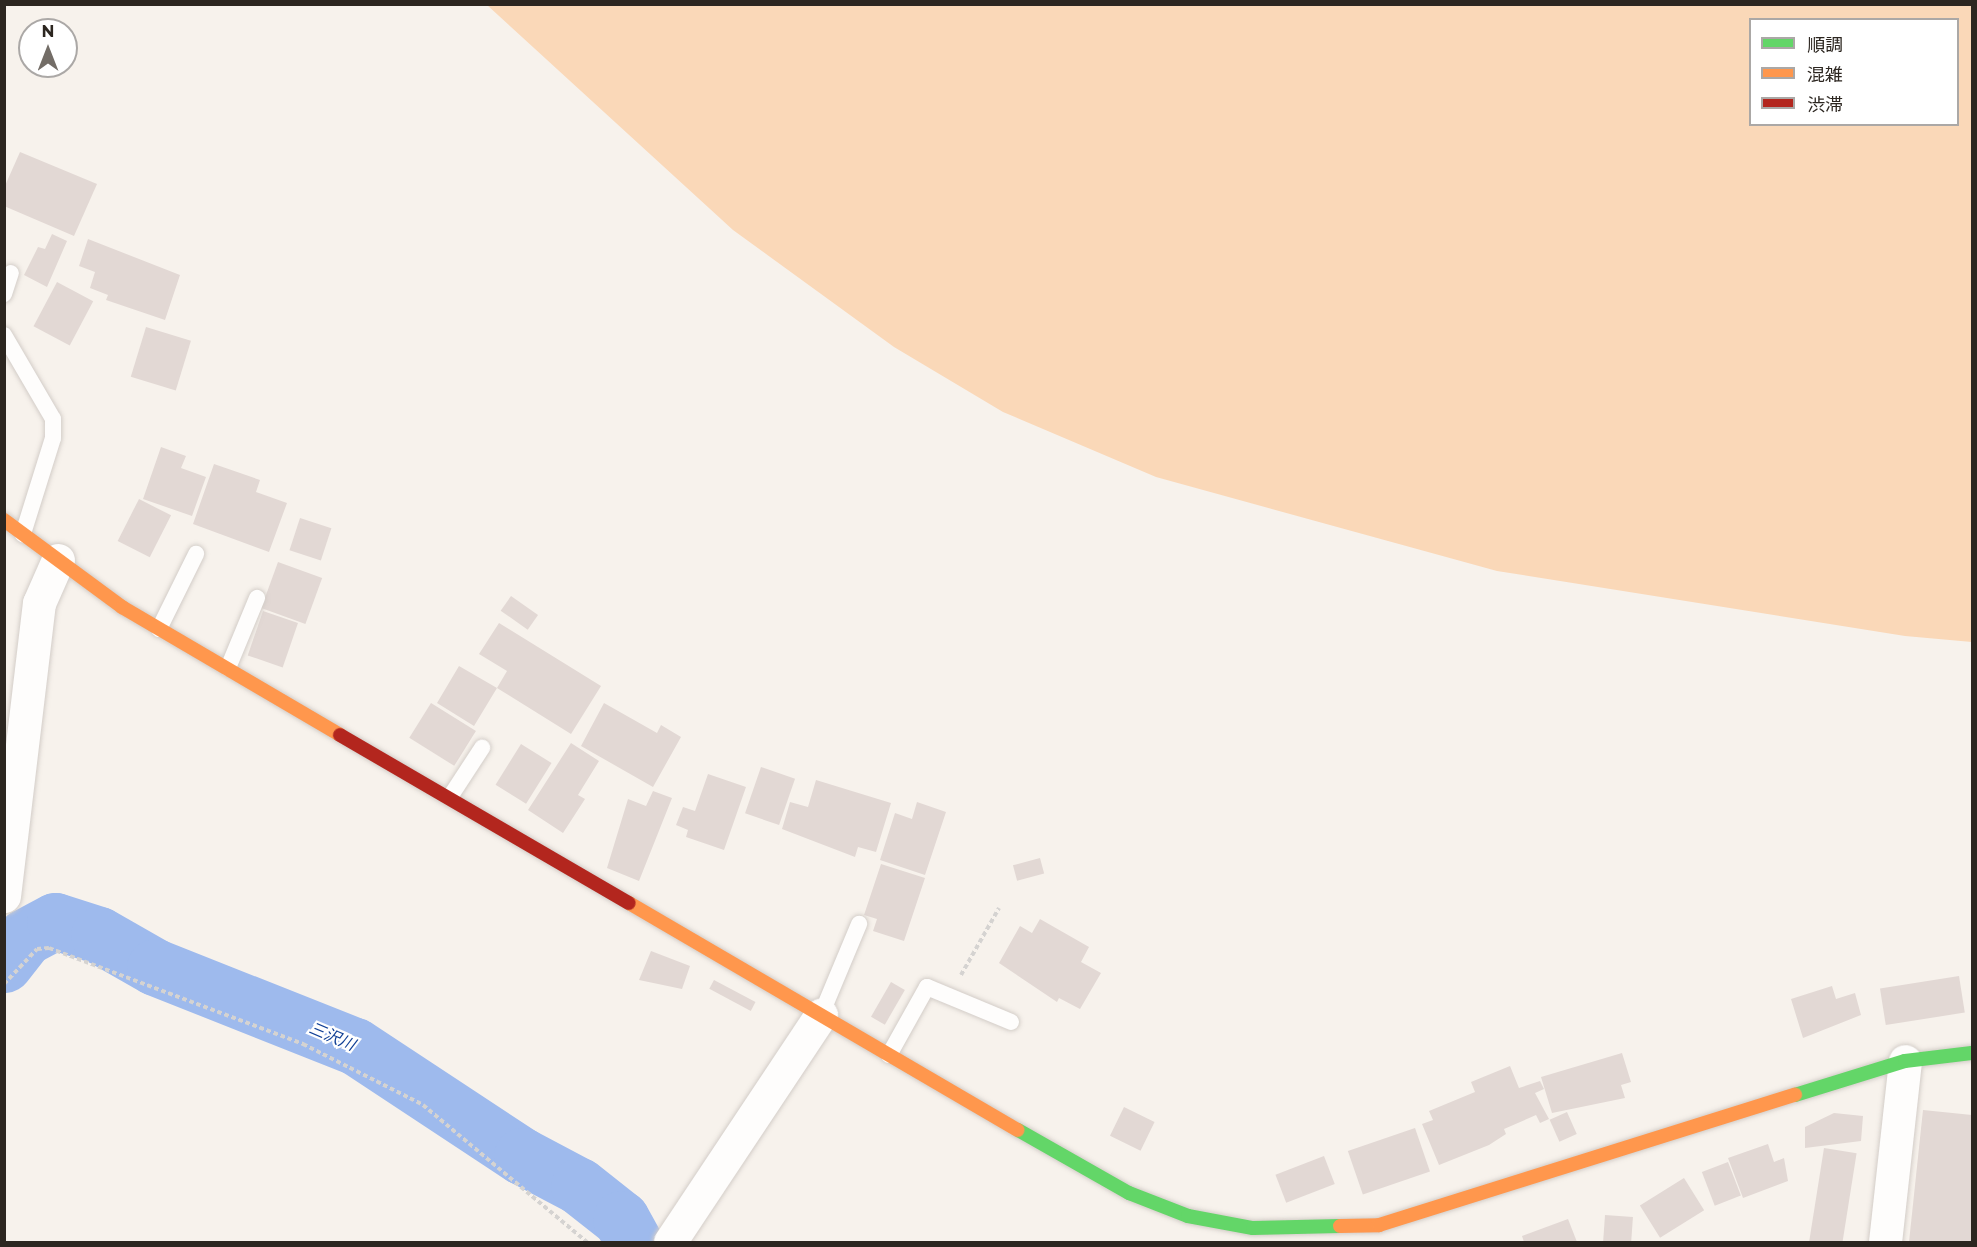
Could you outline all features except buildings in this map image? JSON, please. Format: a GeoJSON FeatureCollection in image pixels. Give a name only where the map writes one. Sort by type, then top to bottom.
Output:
{"type":"FeatureCollection","features":[{"type":"Feature","properties":{"kind":"street"},"geometry":{"type":"LineString","coordinates":[[4,520],[58,560],[159,628],[1129,1193],[1188,1216],[1253,1228],[1307,1229],[1379,1225],[1905,1060],[1972,1053]]}},
{"type":"Feature","properties":{"kind":"street"},"geometry":{"type":"LineString","coordinates":[[4,896],[39,603],[58,560]]}},
{"type":"Feature","properties":{"kind":"street"},"geometry":{"type":"LineString","coordinates":[[670,1242],[820,1015]]}},
{"type":"Feature","properties":{"kind":"street"},"geometry":{"type":"LineString","coordinates":[[1885,1242],[1905,1060]]}},
{"type":"Feature","properties":{"kind":"lane"},"geometry":{"type":"LineString","coordinates":[[4,294],[11,273]]}},
{"type":"Feature","properties":{"kind":"lane"},"geometry":{"type":"LineString","coordinates":[[4,335],[53,419],[53,438],[23,534]]}},
{"type":"Feature","properties":{"kind":"lane"},"geometry":{"type":"LineString","coordinates":[[159,628],[196,554]]}},
{"type":"Feature","properties":{"kind":"lane"},"geometry":{"type":"LineString","coordinates":[[228,668],[257,598]]}},
{"type":"Feature","properties":{"kind":"lane"},"geometry":{"type":"LineString","coordinates":[[450,797],[482,748]]}},
{"type":"Feature","properties":{"kind":"lane"},"geometry":{"type":"LineString","coordinates":[[820,1015],[859,924]]}},
{"type":"Feature","properties":{"kind":"lane"},"geometry":{"type":"LineString","coordinates":[[889,1055],[927,987],[1011,1022]]}},
{"type":"Feature","properties":{"kind":"path"},"geometry":{"type":"LineString","coordinates":[[949,996],[999,908]]}},
{"type":"Feature","properties":{"kind":"path"},"geometry":{"type":"LineString","coordinates":[[4,984],[37,949],[49,948],[303,1044],[423,1105],[587,1242]]}},
{"type":"Feature","properties":{"kind":"shaded area"},"geometry":{"type":"Polygon","coordinates":[[[487,5],[1972,5],[1972,642],[1905,636],[1497,571],[1156,477],[1003,412],[894,347],[733,230],[487,5]]]}},
{"type":"Feature","properties":{"kind":"waterway","name":"三沢川"},"geometry":{"type":"LineString","coordinates":[[4,964],[25,937],[55,921],[99,935],[155,967],[355,1046],[522,1156],[579,1186],[621,1219],[634,1242]]}},
{"type":"Feature","properties":{"kind":"traffic: fast"},"geometry":{"type":"LineString","coordinates":[[1795,1095],[1905,1061],[1972,1053]]}},
{"type":"Feature","properties":{"kind":"traffic: fast"},"geometry":{"type":"LineString","coordinates":[[1018,1130],[1129,1193],[1188,1216],[1253,1228],[1340,1226]]}},
{"type":"Feature","properties":{"kind":"traffic: slow"},"geometry":{"type":"LineString","coordinates":[[4,520],[122,607],[340,735]]}},
{"type":"Feature","properties":{"kind":"traffic: slow"},"geometry":{"type":"LineString","coordinates":[[629,903],[1018,1130]]}},
{"type":"Feature","properties":{"kind":"traffic: slow"},"geometry":{"type":"LineString","coordinates":[[1340,1226],[1379,1225],[1795,1095]]}},
{"type":"Feature","properties":{"kind":"traffic: jam"},"geometry":{"type":"LineString","coordinates":[[340,735],[629,903]]}}]}
